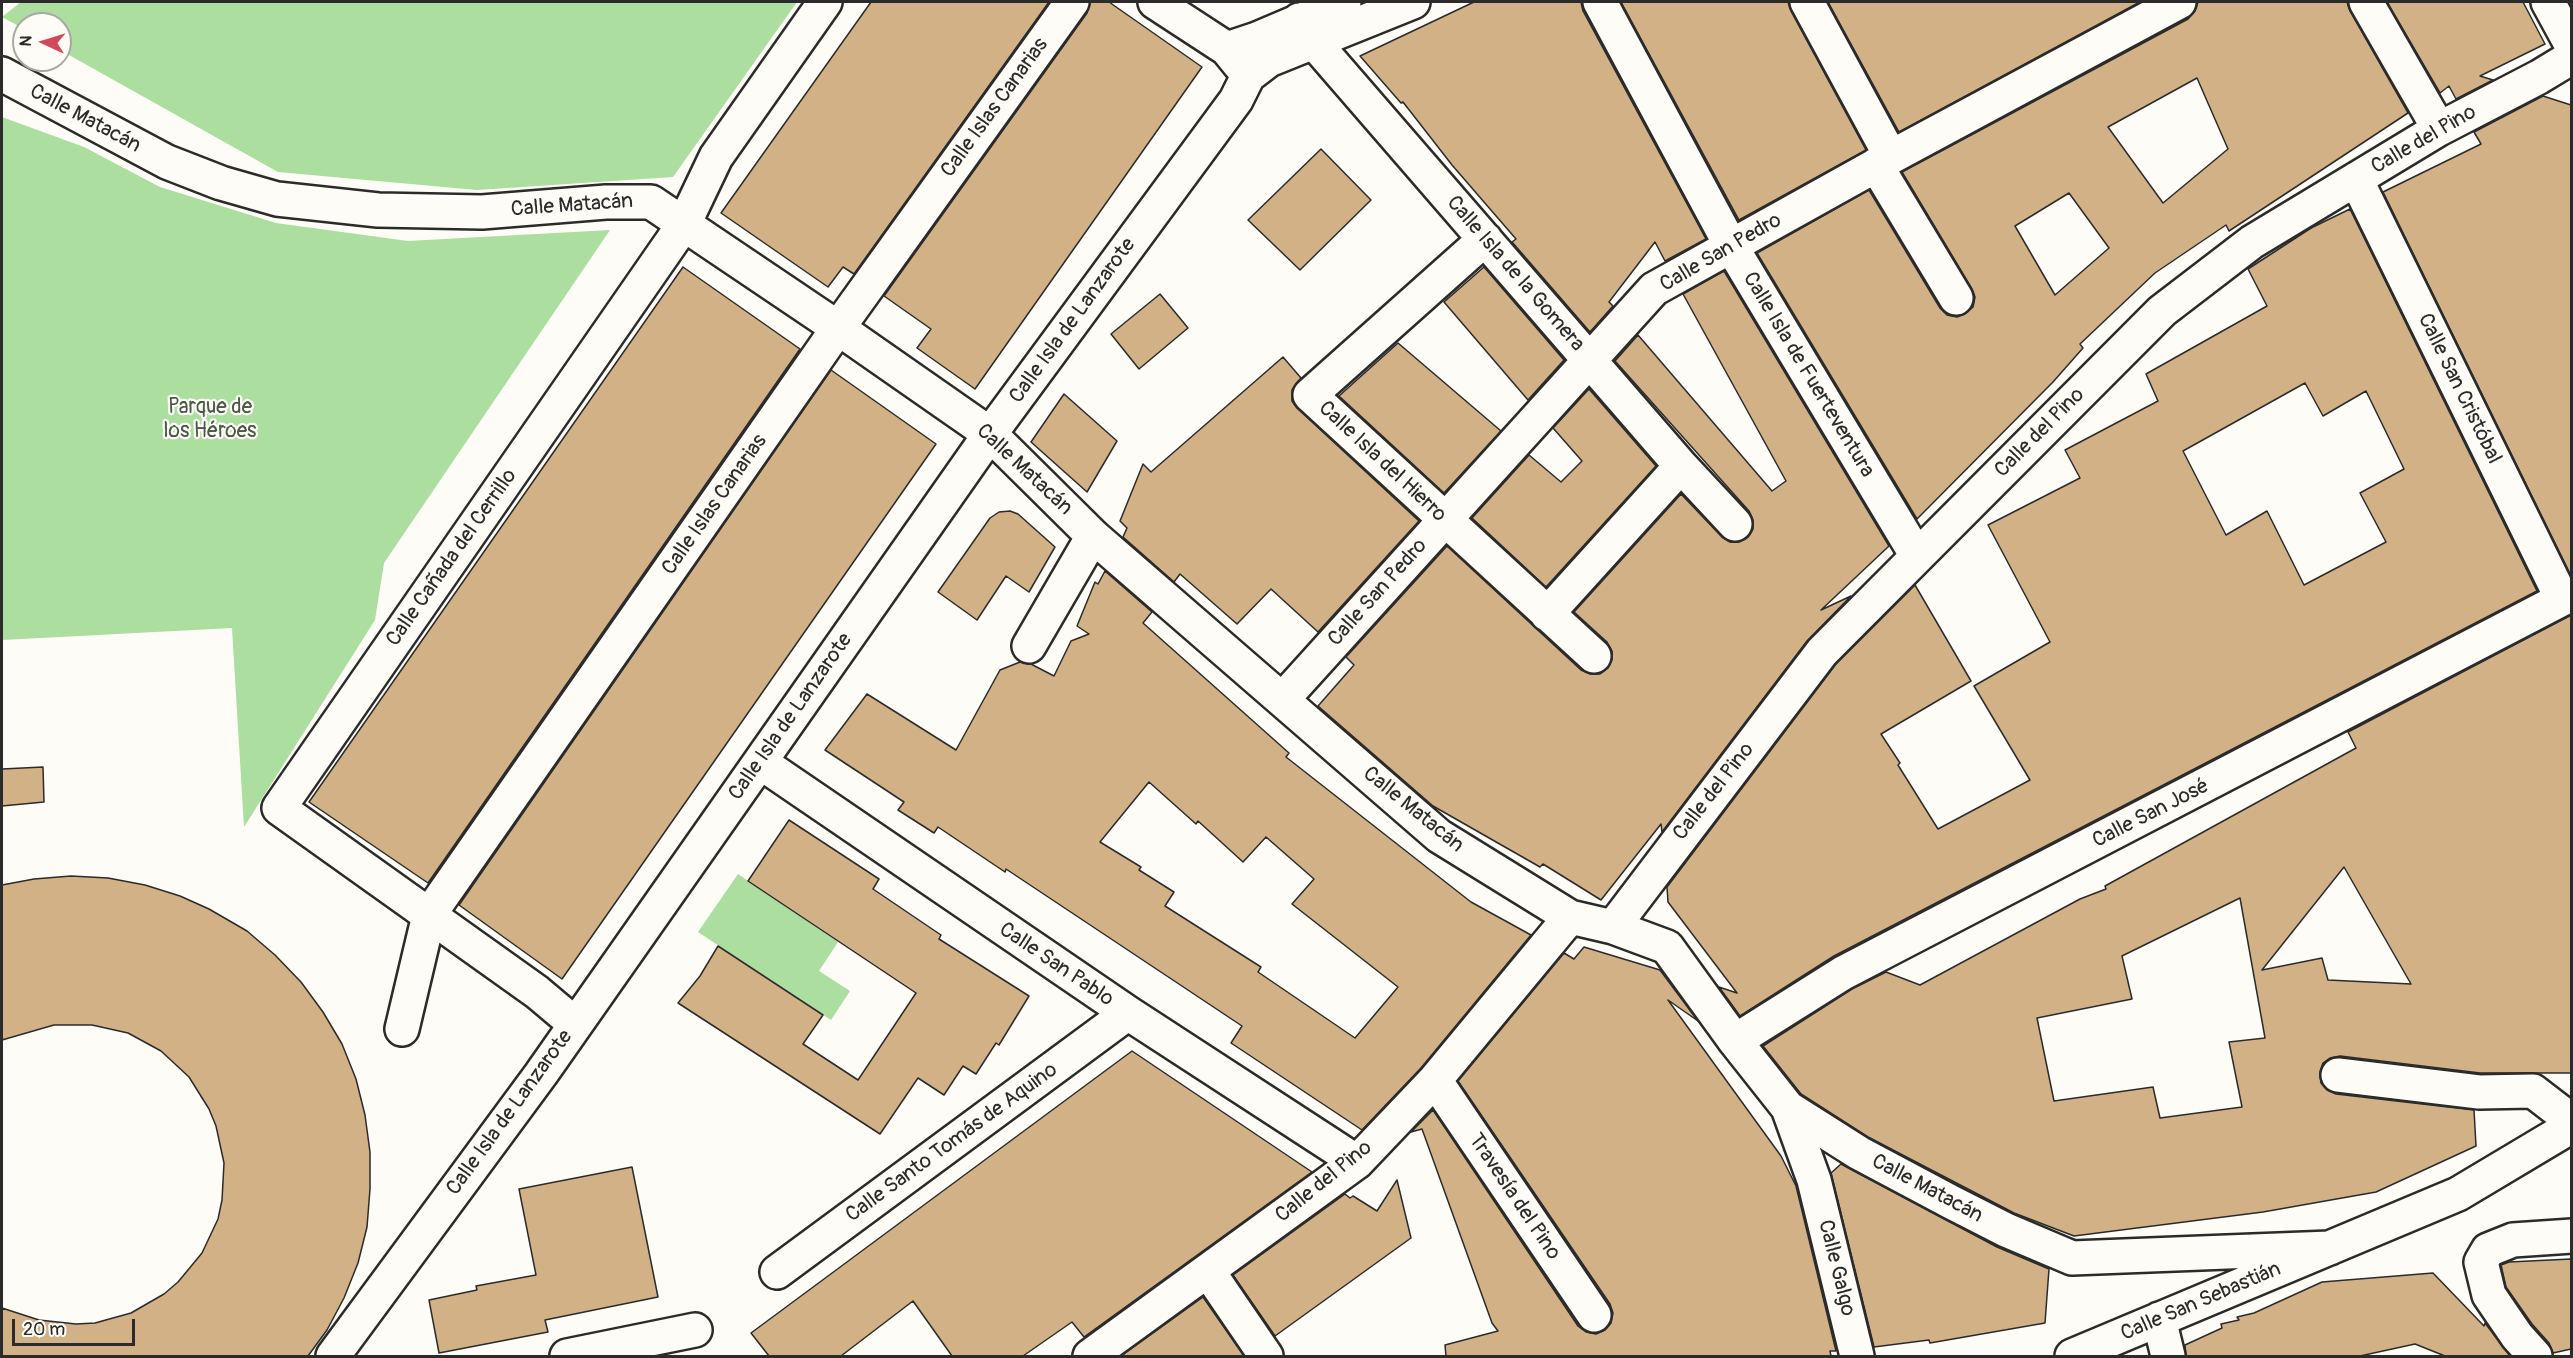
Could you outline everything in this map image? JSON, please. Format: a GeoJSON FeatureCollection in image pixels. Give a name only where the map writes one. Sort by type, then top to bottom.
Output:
{"type":"FeatureCollection","features":[{"type":"Feature","properties":{"kind":"street","name":"Calle Cañada del Cerrillo"},"geometry":{"type":"LineString","coordinates":[[575,1024],[537,993],[279,808],[684,224],[716,157],[825,2]]}},
{"type":"Feature","properties":{"kind":"street","name":"Calle Islas Canarias"},"geometry":{"type":"LineString","coordinates":[[402,1029],[429,915],[838,328],[1072,2]]}},
{"type":"Feature","properties":{"kind":"street"},"geometry":{"type":"LineString","coordinates":[[1155,2],[1227,49],[1248,76],[1344,2]]}},
{"type":"Feature","properties":{"kind":"street"},"geometry":{"type":"LineString","coordinates":[[1227,49],[1257,39],[1306,31],[1413,2]]}},
{"type":"Feature","properties":{"kind":"street","name":"Calle Isla de Fuerteventura"},"geometry":{"type":"LineString","coordinates":[[1600,2],[1731,246],[1917,556]]}},
{"type":"Feature","properties":{"kind":"street"},"geometry":{"type":"LineString","coordinates":[[1807,2],[1884,161],[1956,298]]}},
{"type":"Feature","properties":{"kind":"street","name":"Calle San Pedro"},"geometry":{"type":"LineString","coordinates":[[1282,700],[1654,289],[1884,161],[2179,2]]}},
{"type":"Feature","properties":{"kind":"street"},"geometry":{"type":"LineString","coordinates":[[2367,2],[2439,129]]}},
{"type":"Feature","properties":{"kind":"street"},"geometry":{"type":"LineString","coordinates":[[2548,2],[2571,46]]}},
{"type":"Feature","properties":{"kind":"street","name":"Calle Isla de la Gomera"},"geometry":{"type":"LineString","coordinates":[[1306,31],[1681,466],[1735,524]]}},
{"type":"Feature","properties":{"kind":"street","name":"Calle del Pino"},"geometry":{"type":"LineString","coordinates":[[1612,927],[1822,652],[2162,311],[2252,242],[2439,129],[2539,77],[2571,57]]}},
{"type":"Feature","properties":{"kind":"street","name":"Calle Matacán"},"geometry":{"type":"LineString","coordinates":[[2,74],[167,162],[221,183],[277,199],[378,210],[482,213],[606,202],[651,202],[990,434],[1092,536],[1439,836],[1570,917],[1612,927],[1667,947],[1735,1041],[1788,1108],[1814,1180]]}},
{"type":"Feature","properties":{"kind":"street","name":"Calle Isla de Lanzarote"},"geometry":{"type":"LineString","coordinates":[[333,1356],[541,1074],[990,434],[1236,100],[1248,76]]}},
{"type":"Feature","properties":{"kind":"street","name":"Calle San Cristóbal"},"geometry":{"type":"LineString","coordinates":[[2356,179],[2567,596]]}},
{"type":"Feature","properties":{"kind":"street","name":"Calle Isla del Hierro"},"geometry":{"type":"LineString","coordinates":[[1485,239],[1310,395],[1594,656]]}},
{"type":"Feature","properties":{"kind":"street"},"geometry":{"type":"LineString","coordinates":[[1547,614],[1681,466]]}},
{"type":"Feature","properties":{"kind":"street"},"geometry":{"type":"LineString","coordinates":[[1029,646],[1092,536]]}},
{"type":"Feature","properties":{"kind":"street","name":"Calle San José"},"geometry":{"type":"LineString","coordinates":[[1735,1041],[1843,973],[2567,596]]}},
{"type":"Feature","properties":{"kind":"street","name":"Calle San Pablo"},"geometry":{"type":"LineString","coordinates":[[760,762],[1128,1013],[1357,1162]]}},
{"type":"Feature","properties":{"kind":"street","name":"Calle del Pino"},"geometry":{"type":"LineString","coordinates":[[1090,1356],[1357,1162],[1434,1080],[1570,917]]}},
{"type":"Feature","properties":{"kind":"street","name":"Calle Santo Tomás de Aquino"},"geometry":{"type":"LineString","coordinates":[[777,1272],[1128,1013]]}},
{"type":"Feature","properties":{"kind":"street"},"geometry":{"type":"LineString","coordinates":[[2338,1075],[2479,1092],[2533,1091],[2571,1121]]}},
{"type":"Feature","properties":{"kind":"street","name":"Travesía del Pino"},"geometry":{"type":"LineString","coordinates":[[1434,1080],[1594,1315]]}},
{"type":"Feature","properties":{"kind":"street","name":"Calle Matacán"},"geometry":{"type":"LineString","coordinates":[[1788,1108],[1860,1153],[1951,1202],[2006,1230],[2072,1258]]}},
{"type":"Feature","properties":{"kind":"street","name":"Calle San Sebastián"},"geometry":{"type":"LineString","coordinates":[[2072,1356],[2458,1194],[2571,1126]]}},
{"type":"Feature","properties":{"kind":"street","name":"Calle Galgo"},"geometry":{"type":"LineString","coordinates":[[1814,1180],[1857,1356]]}},
{"type":"Feature","properties":{"kind":"street"},"geometry":{"type":"LineString","coordinates":[[2535,1356],[2517,1336],[2489,1295],[2481,1262],[2488,1250],[2513,1240],[2571,1236]]}},
{"type":"Feature","properties":{"kind":"street","name":"Calle San Sebastián"},"geometry":{"type":"LineString","coordinates":[[2072,1258],[2330,1248]]}},
{"type":"Feature","properties":{"kind":"street"},"geometry":{"type":"LineString","coordinates":[[1208,1271],[1266,1356]]}},
{"type":"Feature","properties":{"kind":"street"},"geometry":{"type":"LineString","coordinates":[[2159,1319],[2168,1356]]}},
{"type":"Feature","properties":{"kind":"street"},"geometry":{"type":"LineString","coordinates":[[567,1356],[695,1330]]}},
{"type":"Feature","properties":{"kind":"green space"},"geometry":{"type":"Polygon","coordinates":[[[21,2],[797,2],[673,177],[477,190],[278,172],[72,57],[72,12],[12,12],[12,22],[2,17],[21,2]]]}},
{"type":"Feature","properties":{"kind":"green space","name":"Parque de los Héroes"},"geometry":{"type":"Polygon","coordinates":[[[2,117],[84,147],[160,187],[276,223],[408,241],[610,230],[384,563],[375,620],[244,827],[232,628],[2,640],[2,117]]]}},
{"type":"Feature","properties":{"kind":"green space"},"geometry":{"type":"Polygon","coordinates":[[[738,874],[838,942],[819,971],[850,991],[831,1020],[698,932],[738,874]]]}},
{"type":"Feature","properties":{"kind":"building"},"geometry":{"type":"Polygon","coordinates":[[[871,2],[1049,2],[854,274],[843,267],[828,287],[721,213],[871,2]]]}},
{"type":"Feature","properties":{"kind":"building"},"geometry":{"type":"Polygon","coordinates":[[[1090,2],[1109,2],[1202,67],[975,389],[917,348],[931,329],[884,296],[1087,13],[1090,2]]]}},
{"type":"Feature","properties":{"kind":"building"},"geometry":{"type":"Polygon","coordinates":[[[1474,2],[1581,2],[1583,11],[1706,239],[1665,261],[1655,242],[1609,302],[1613,306],[1590,332],[1512,242],[1516,239],[1452,165],[1403,102],[1401,103],[1360,56],[1474,2]]]}},
{"type":"Feature","properties":{"kind":"building"},"geometry":{"type":"Polygon","coordinates":[[[1621,2],[1788,2],[1866,150],[1739,220],[1621,2]]]}},
{"type":"Feature","properties":{"kind":"building"},"geometry":{"type":"Polygon","coordinates":[[[1828,2],[2140,2],[1899,132],[1828,2]]]}},
{"type":"Feature","properties":{"kind":"building"},"geometry":{"type":"Polygon","coordinates":[[[2198,2],[2347,2],[2408,113],[2229,231],[2226,225],[2155,273],[2080,344],[2083,348],[2053,382],[1917,519],[1757,253],[1869,190],[1940,308],[1947,315],[1957,317],[1965,314],[1973,307],[1975,297],[1972,289],[1902,172],[2188,19],[2195,11],[2198,2]],[[2197,78],[2108,127],[2163,203],[2228,149],[2197,78]],[[2069,193],[2015,226],[2055,295],[2109,248],[2069,193]]]}},
{"type":"Feature","properties":{"kind":"building"},"geometry":{"type":"Polygon","coordinates":[[[2387,2],[2523,2],[2545,44],[2480,76],[2493,80],[2456,99],[2449,86],[2440,93],[2387,2]]]}},
{"type":"Feature","properties":{"kind":"building"},"geometry":{"type":"Polygon","coordinates":[[[2543,96],[2571,105],[2571,576],[2383,192],[2481,144],[2474,132],[2543,96]]]}},
{"type":"Feature","properties":{"kind":"building"},"geometry":{"type":"Polygon","coordinates":[[[1321,149],[1371,200],[1300,270],[1248,220],[1321,149]]]}},
{"type":"Feature","properties":{"kind":"building"},"geometry":{"type":"Polygon","coordinates":[[[2350,209],[2537,591],[1834,956],[1740,1016],[1719,987],[1737,993],[1668,902],[1667,887],[1836,664],[1915,585],[1971,681],[1881,734],[1900,763],[1898,765],[1938,829],[2030,780],[1974,686],[2050,642],[1988,525],[2080,478],[2065,450],[2158,401],[2146,374],[2267,306],[2248,269],[2311,228],[2350,209]],[[2305,383],[2183,451],[2226,535],[2267,511],[2304,585],[2386,542],[2360,493],[2404,469],[2366,391],[2323,416],[2305,383]]]}},
{"type":"Feature","properties":{"kind":"building"},"geometry":{"type":"Polygon","coordinates":[[[683,267],[800,349],[428,883],[309,802],[683,267]]]}},
{"type":"Feature","properties":{"kind":"building"},"geometry":{"type":"Polygon","coordinates":[[[1484,267],[1564,360],[1528,400],[1444,302],[1484,267]]]}},
{"type":"Feature","properties":{"kind":"building"},"geometry":{"type":"Polygon","coordinates":[[[1724,271],[1889,546],[1821,610],[1851,596],[1807,641],[1662,832],[1661,824],[1601,900],[1543,864],[1540,867],[1433,806],[1318,706],[1354,665],[1346,657],[1447,546],[1581,670],[1590,674],[1600,674],[1608,668],[1612,660],[1612,651],[1607,642],[1574,612],[1681,494],[1722,537],[1730,542],[1739,542],[1748,537],[1753,529],[1753,520],[1749,511],[1615,361],[1638,335],[1772,491],[1786,481],[1683,294],[1724,271]]]}},
{"type":"Feature","properties":{"kind":"building"},"geometry":{"type":"Polygon","coordinates":[[[1160,294],[1188,328],[1139,369],[1111,334],[1160,294]]]}},
{"type":"Feature","properties":{"kind":"building"},"geometry":{"type":"Polygon","coordinates":[[[1398,343],[1501,431],[1444,493],[1339,396],[1398,343]]]}},
{"type":"Feature","properties":{"kind":"building"},"geometry":{"type":"Polygon","coordinates":[[[1283,357],[1301,378],[1292,390],[1292,401],[1297,408],[1419,521],[1318,632],[1271,589],[1237,624],[1180,574],[1174,582],[1123,537],[1127,528],[1120,521],[1143,464],[1151,472],[1283,357]]]}},
{"type":"Feature","properties":{"kind":"building"},"geometry":{"type":"Polygon","coordinates":[[[831,370],[936,444],[562,979],[459,905],[831,370]]]}},
{"type":"Feature","properties":{"kind":"building"},"geometry":{"type":"Polygon","coordinates":[[[1589,389],[1656,466],[1546,587],[1472,518],[1529,455],[1561,482],[1582,461],[1553,428],[1589,389]]]}},
{"type":"Feature","properties":{"kind":"building"},"geometry":{"type":"Polygon","coordinates":[[[1064,394],[1117,441],[1087,492],[1031,442],[1064,394]]]}},
{"type":"Feature","properties":{"kind":"building"},"geometry":{"type":"Polygon","coordinates":[[[1010,511],[1018,514],[1055,547],[1029,592],[1006,576],[977,620],[938,592],[990,518],[999,512],[1010,511]]]}},
{"type":"Feature","properties":{"kind":"building"},"geometry":{"type":"Polygon","coordinates":[[[1105,571],[1152,612],[1143,623],[1289,753],[1286,757],[1471,902],[1531,935],[1421,1068],[1362,1130],[1231,1043],[1242,1026],[1006,869],[1005,872],[938,827],[934,833],[898,810],[904,802],[825,750],[867,694],[956,750],[1000,670],[1020,662],[1031,664],[1054,676],[1071,641],[1089,634],[1077,626],[1095,582],[1098,584],[1105,571]],[[1149,782],[1100,842],[1141,867],[1139,870],[1174,892],[1165,906],[1261,967],[1258,972],[1355,1038],[1398,987],[1292,904],[1314,879],[1266,837],[1243,862],[1198,821],[1196,824],[1149,782]]]}},
{"type":"Feature","properties":{"kind":"building"},"geometry":{"type":"Polygon","coordinates":[[[2571,615],[2571,1073],[2480,1073],[2340,1056],[2330,1058],[2323,1063],[2320,1072],[2321,1083],[2327,1090],[2336,1094],[2474,1110],[2476,1146],[2376,1192],[2263,1212],[2074,1236],[2014,1213],[1868,1137],[1801,1094],[1763,1046],[1852,989],[1886,972],[1920,985],[2080,899],[2106,889],[2105,886],[2356,748],[2348,732],[2571,615]],[[2344,867],[2262,970],[2322,958],[2328,980],[2411,984],[2344,867]],[[2240,898],[2122,956],[2132,999],[2037,1018],[2054,1101],[2153,1087],[2160,1118],[2242,1107],[2229,1042],[2265,1038],[2240,898]]]}},
{"type":"Feature","properties":{"kind":"building"},"geometry":{"type":"Polygon","coordinates":[[[43,767],[44,802],[2,806],[2,769],[43,767]]]}},
{"type":"Feature","properties":{"kind":"building"},"geometry":{"type":"Polygon","coordinates":[[[789,820],[879,879],[873,889],[941,935],[939,939],[1029,996],[999,1045],[996,1043],[976,1074],[963,1066],[944,1095],[918,1078],[880,1134],[678,1003],[700,976],[718,946],[823,1015],[803,1044],[858,1080],[916,993],[748,881],[789,820]]]}},
{"type":"Feature","properties":{"kind":"building"},"geometry":{"type":"Polygon","coordinates":[[[71,876],[108,878],[145,885],[180,896],[209,909],[247,931],[301,982],[323,1012],[342,1044],[356,1079],[365,1115],[370,1152],[367,1227],[358,1263],[344,1298],[327,1330],[308,1356],[2,1356],[2,1308],[39,1320],[76,1324],[95,1323],[131,1313],[164,1294],[178,1282],[202,1253],[218,1219],[222,1200],[224,1163],[216,1126],[209,1109],[189,1077],[161,1051],[128,1033],[92,1025],[54,1025],[2,1040],[2,885],[34,879],[71,876]]]}},
{"type":"Feature","properties":{"kind":"building"},"geometry":{"type":"Polygon","coordinates":[[[1584,947],[1660,970],[1698,1021],[1668,1000],[1781,1156],[1796,1186],[1836,1351],[1830,1351],[1831,1356],[1446,1356],[1445,1345],[1498,1331],[1492,1323],[1422,1129],[1411,1132],[1433,1110],[1578,1326],[1586,1332],[1596,1334],[1605,1330],[1611,1323],[1613,1313],[1610,1304],[1458,1081],[1564,953],[1574,959],[1584,947]]]}},
{"type":"Feature","properties":{"kind":"building"},"geometry":{"type":"Polygon","coordinates":[[[1132,1051],[1312,1172],[1084,1337],[1072,1322],[1023,1356],[952,1356],[913,1301],[841,1356],[769,1356],[751,1333],[1132,1051]]]}},
{"type":"Feature","properties":{"kind":"building"},"geometry":{"type":"Polygon","coordinates":[[[1841,1164],[1997,1247],[2049,1269],[2045,1323],[1930,1343],[1929,1340],[1874,1347],[1831,1173],[1841,1164]]]}},
{"type":"Feature","properties":{"kind":"building"},"geometry":{"type":"Polygon","coordinates":[[[632,1167],[658,1297],[545,1320],[548,1332],[439,1353],[429,1300],[477,1290],[476,1286],[536,1275],[519,1189],[632,1167]]]}},
{"type":"Feature","properties":{"kind":"building"},"geometry":{"type":"Polygon","coordinates":[[[1397,1180],[1411,1238],[1275,1336],[1233,1275],[1345,1194],[1350,1198],[1353,1196],[1377,1211],[1397,1180]]]}},
{"type":"Feature","properties":{"kind":"building"},"geometry":{"type":"Polygon","coordinates":[[[2571,1259],[2571,1349],[2553,1353],[2549,1343],[2532,1324],[2506,1287],[2501,1265],[2509,1262],[2571,1259]]]}},
{"type":"Feature","properties":{"kind":"building"},"geometry":{"type":"Polygon","coordinates":[[[2433,1273],[2484,1326],[2485,1323],[2510,1356],[2445,1356],[2415,1344],[2360,1356],[2186,1356],[2185,1345],[2222,1328],[2221,1324],[2239,1320],[2237,1317],[2254,1313],[2322,1282],[2433,1273]]]}},
{"type":"Feature","properties":{"kind":"building"},"geometry":{"type":"Polygon","coordinates":[[[1203,1297],[1244,1356],[1121,1356],[1203,1297]]]}}]}
